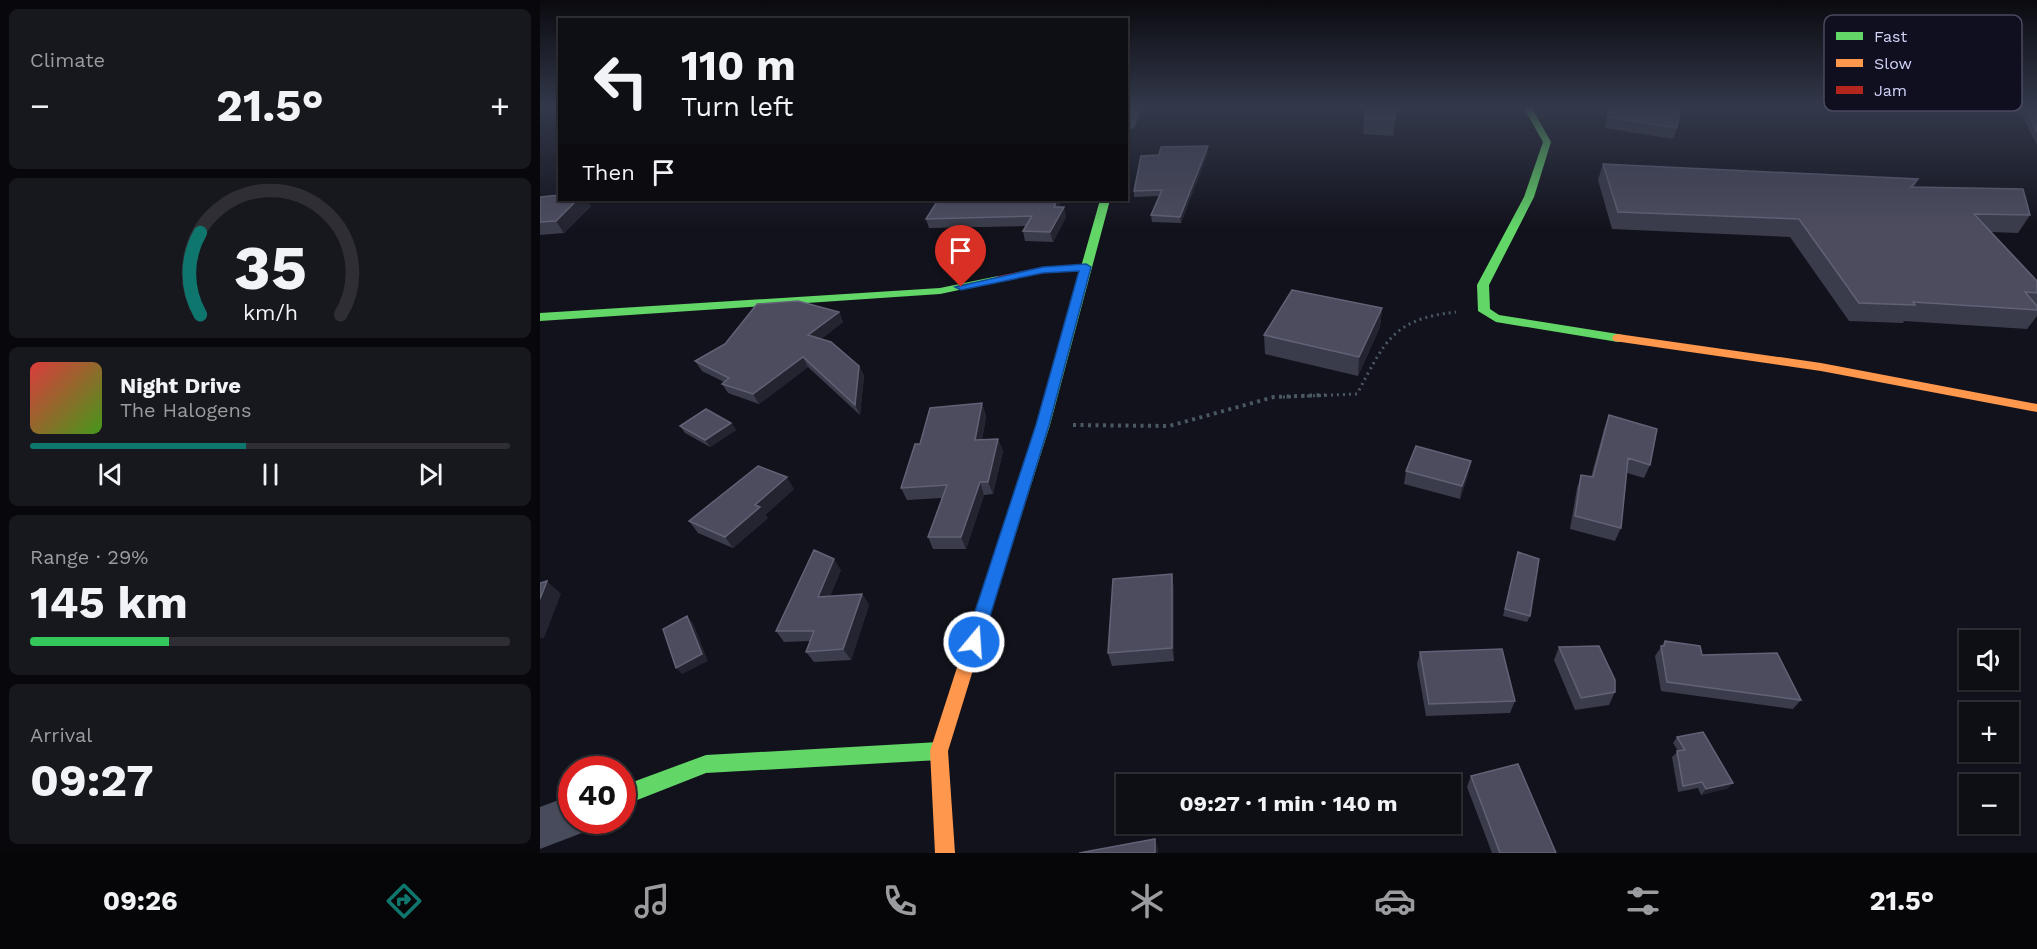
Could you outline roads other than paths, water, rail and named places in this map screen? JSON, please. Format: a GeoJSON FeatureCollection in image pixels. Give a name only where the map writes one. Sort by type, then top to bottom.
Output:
{"type":"FeatureCollection","features":[{"type":"Feature","properties":{"kind":"street"},"geometry":{"type":"LineString","coordinates":[[1545,148],[1529,196],[1484,285],[1484,311],[1496,318],[1821,367],[2037,408]]}},
{"type":"Feature","properties":{"kind":"street"},"geometry":{"type":"LineString","coordinates":[[945,853],[939,751],[1043,425],[1105,201]]}},
{"type":"Feature","properties":{"kind":"street"},"geometry":{"type":"LineString","coordinates":[[540,317],[940,291],[1043,270],[1086,267]]}},
{"type":"Feature","properties":{"kind":"street"},"geometry":{"type":"LineString","coordinates":[[636,791],[706,764],[939,751]]}},
{"type":"Feature","properties":{"kind":"street"},"geometry":{"type":"LineString","coordinates":[[540,828],[558,821]]}}]}
